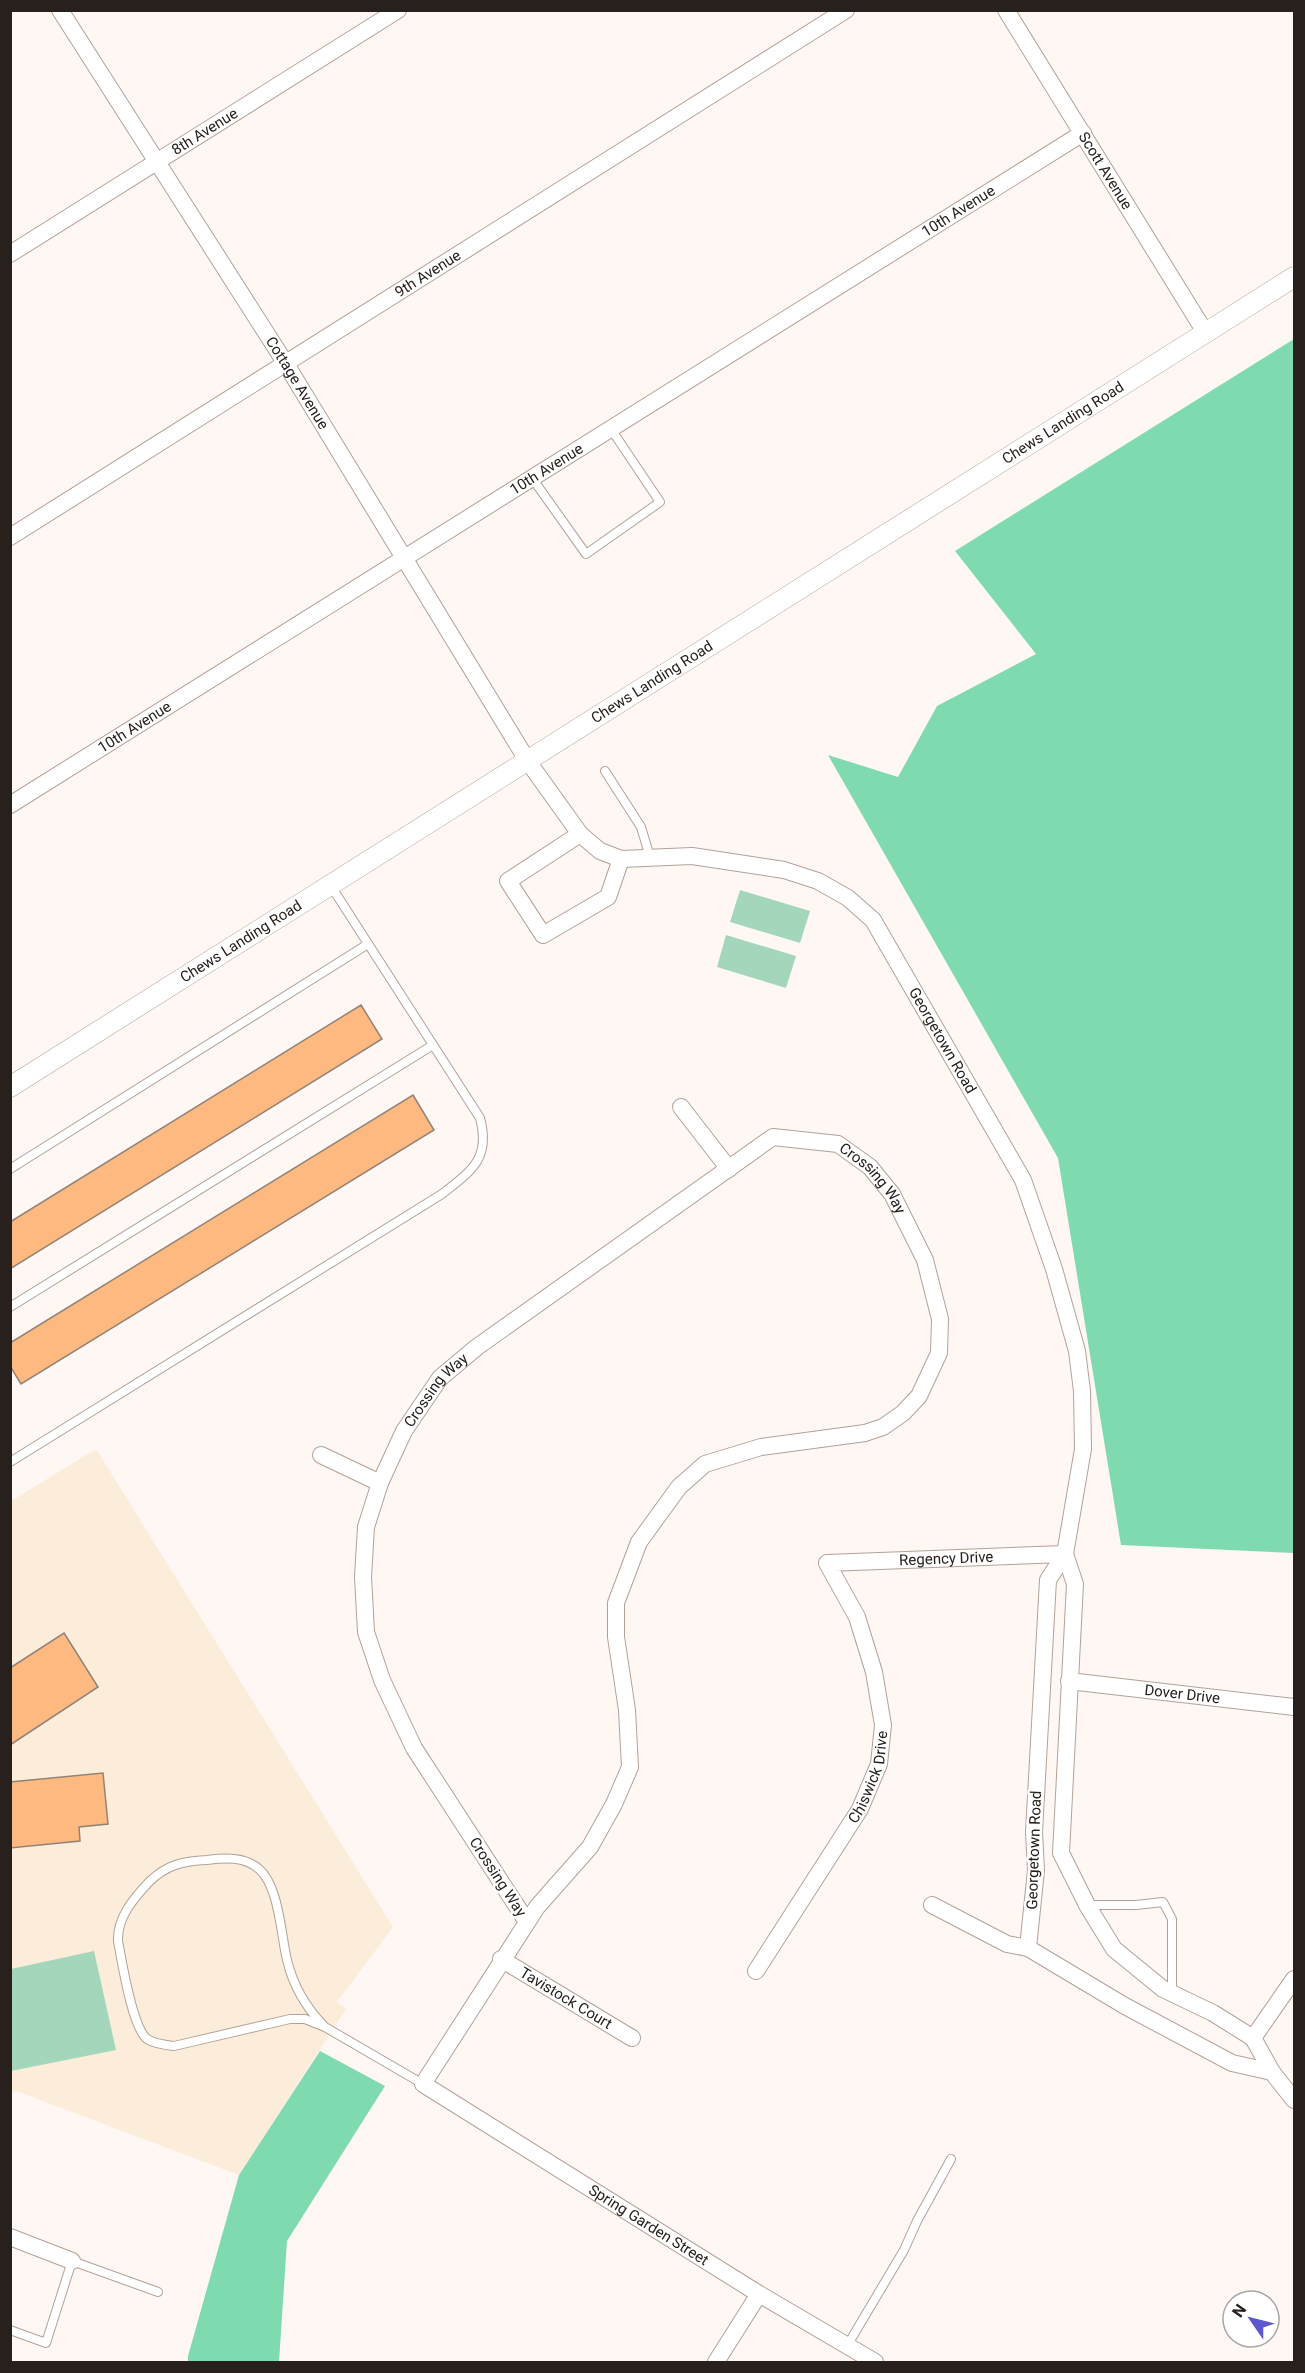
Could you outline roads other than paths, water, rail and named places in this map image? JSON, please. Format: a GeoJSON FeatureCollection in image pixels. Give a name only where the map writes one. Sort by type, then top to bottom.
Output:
{"type":"FeatureCollection","features":[{"type":"Feature","properties":{"kind":"street","name":"Cottage Avenue"},"geometry":{"type":"LineString","coordinates":[[60,10],[286,363],[526,760]]}},
{"type":"Feature","properties":{"kind":"street","name":"8th Avenue"},"geometry":{"type":"LineString","coordinates":[[10,254],[398,10]]}},
{"type":"Feature","properties":{"kind":"street","name":"9th Avenue"},"geometry":{"type":"LineString","coordinates":[[10,537],[846,10]]}},
{"type":"Feature","properties":{"kind":"street","name":"Scott Avenue"},"geometry":{"type":"LineString","coordinates":[[1006,10],[1205,332]]}},
{"type":"Feature","properties":{"kind":"street","name":"10th Avenue"},"geometry":{"type":"LineString","coordinates":[[10,805],[1083,133]]}},
{"type":"Feature","properties":{"kind":"street","name":"Chews Landing Road"},"geometry":{"type":"LineString","coordinates":[[10,1087],[1294,277]]}},
{"type":"Feature","properties":{"kind":"street","name":"Georgetown Road"},"geometry":{"type":"LineString","coordinates":[[526,760],[580,834],[600,851],[621,859],[692,856],[784,870],[818,881],[848,898],[873,920],[1023,1180],[1054,1269],[1077,1350],[1082,1391],[1083,1449],[1065,1554],[1048,1580],[1034,1832],[1036,1852],[1028,1948]]}},
{"type":"Feature","properties":{"kind":"street"},"geometry":{"type":"LineString","coordinates":[[580,834],[508,881],[543,935],[608,897],[621,859]]}},
{"type":"Feature","properties":{"kind":"street"},"geometry":{"type":"LineString","coordinates":[[681,1107],[729,1169]]}},
{"type":"Feature","properties":{"kind":"street","name":"Crossing Way"},"geometry":{"type":"LineString","coordinates":[[423,2084],[501,1959],[527,1922],[537,1906],[590,1847],[614,1804],[630,1767],[627,1710],[616,1637],[616,1603],[639,1542],[679,1487],[705,1464],[761,1447],[865,1433],[883,1427],[903,1413],[919,1396],[939,1353],[940,1319],[925,1260],[892,1194],[870,1167],[838,1144],[773,1137],[477,1347],[440,1378],[404,1431],[380,1483],[366,1527],[363,1577],[366,1632],[382,1680],[414,1748],[527,1922]]}},
{"type":"Feature","properties":{"kind":"street"},"geometry":{"type":"LineString","coordinates":[[321,1455],[380,1483]]}},
{"type":"Feature","properties":{"kind":"street","name":"Georgetown Road"},"geometry":{"type":"LineString","coordinates":[[1065,1554],[1075,1584],[1061,1853],[1087,1905],[1114,1949],[1162,1989],[1213,2013],[1253,2038]]}},
{"type":"Feature","properties":{"kind":"street","name":"Regency Drive"},"geometry":{"type":"LineString","coordinates":[[827,1563],[1065,1554]]}},
{"type":"Feature","properties":{"kind":"street","name":"Chiswick Drive"},"geometry":{"type":"LineString","coordinates":[[756,1971],[860,1809],[879,1764],[883,1725],[874,1672],[857,1617],[827,1563]]}},
{"type":"Feature","properties":{"kind":"street","name":"Dover Drive"},"geometry":{"type":"LineString","coordinates":[[1070,1681],[1294,1707]]}},
{"type":"Feature","properties":{"kind":"street"},"geometry":{"type":"LineString","coordinates":[[1036,1852],[1061,1853]]}},
{"type":"Feature","properties":{"kind":"street"},"geometry":{"type":"LineString","coordinates":[[932,1905],[1007,1944],[1028,1948],[1125,2006],[1232,2063],[1272,2072]]}},
{"type":"Feature","properties":{"kind":"street","name":"Tavistock Court"},"geometry":{"type":"LineString","coordinates":[[501,1959],[632,2038]]}},
{"type":"Feature","properties":{"kind":"street"},"geometry":{"type":"LineString","coordinates":[[1294,1979],[1253,2038],[1272,2072],[1294,2100]]}},
{"type":"Feature","properties":{"kind":"street","name":"Spring Garden Street"},"geometry":{"type":"LineString","coordinates":[[423,2084],[759,2294],[875,2362]]}},
{"type":"Feature","properties":{"kind":"street"},"geometry":{"type":"LineString","coordinates":[[10,2236],[72,2261]]}},
{"type":"Feature","properties":{"kind":"street"},"geometry":{"type":"LineString","coordinates":[[717,2362],[759,2294]]}},
{"type":"Feature","properties":{"kind":"lane"},"geometry":{"type":"LineString","coordinates":[[532,478],[586,554],[660,502],[611,429]]}},
{"type":"Feature","properties":{"kind":"lane"},"geometry":{"type":"LineString","coordinates":[[605,771],[641,827],[650,857]]}},
{"type":"Feature","properties":{"kind":"lane"},"geometry":{"type":"LineString","coordinates":[[10,1462],[172,1364],[442,1194],[478,1162],[485,1136],[480,1118],[331,886]]}},
{"type":"Feature","properties":{"kind":"lane"},"geometry":{"type":"LineString","coordinates":[[10,1169],[368,944]]}},
{"type":"Feature","properties":{"kind":"lane"},"geometry":{"type":"LineString","coordinates":[[10,1306],[433,1045]]}},
{"type":"Feature","properties":{"kind":"lane"},"geometry":{"type":"LineString","coordinates":[[325,2026],[312,2014],[298,1990],[287,1963],[275,1899],[269,1882],[260,1870],[250,1863],[233,1858],[181,1861],[164,1869],[149,1882],[121,1917],[117,1929],[117,1941],[135,2018],[146,2038],[158,2044],[174,2046],[290,2019],[305,2019],[325,2026],[423,2084]]}},
{"type":"Feature","properties":{"kind":"lane"},"geometry":{"type":"LineString","coordinates":[[1087,1905],[1136,1905],[1163,1902],[1172,1919],[1172,1994]]}},
{"type":"Feature","properties":{"kind":"lane"},"geometry":{"type":"LineString","coordinates":[[847,2346],[904,2250],[951,2159]]}},
{"type":"Feature","properties":{"kind":"lane"},"geometry":{"type":"LineString","coordinates":[[10,2330],[46,2343],[72,2261],[158,2292]]}}]}
